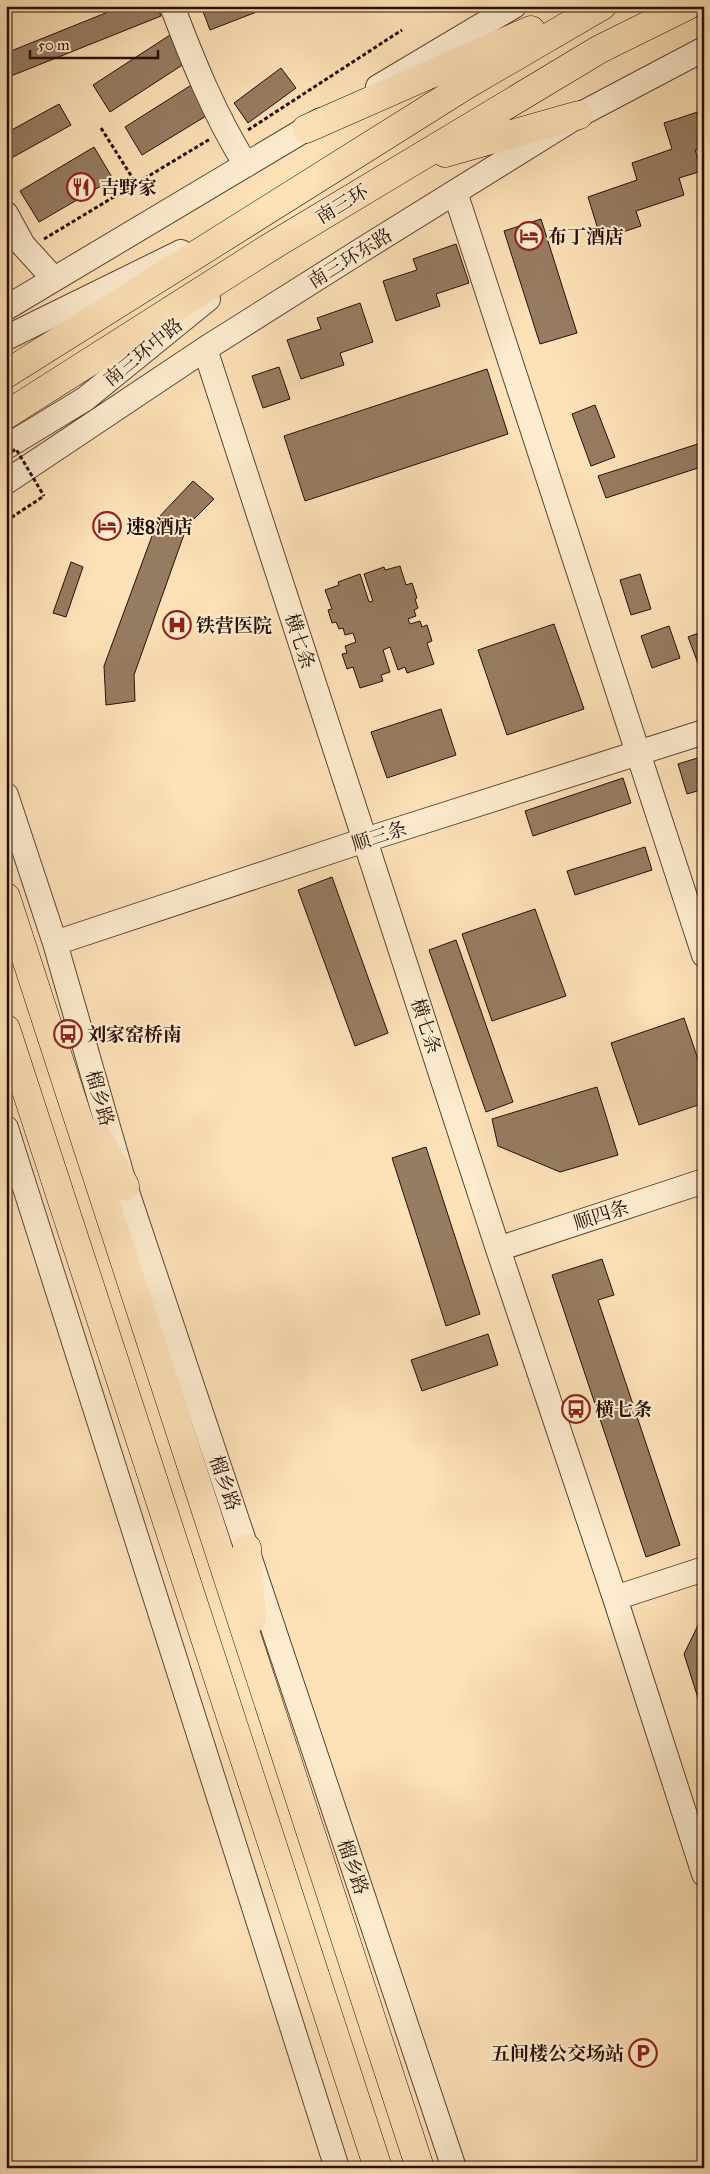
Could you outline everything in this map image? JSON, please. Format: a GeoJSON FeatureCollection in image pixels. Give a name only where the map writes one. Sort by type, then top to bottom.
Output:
{"type":"FeatureCollection","features":[{"type":"Feature","properties":{"kind":"main road"},"geometry":{"type":"LineString","coordinates":[[306,129],[585,6]]}},
{"type":"Feature","properties":{"kind":"main road","name":"南三环"},"geometry":{"type":"LineString","coordinates":[[6,374],[468,84],[602,6]]}},
{"type":"Feature","properties":{"kind":"main road","name":"南三环"},"geometry":{"type":"LineString","coordinates":[[6,415],[272,246],[410,163],[600,49],[687,6]]}},
{"type":"Feature","properties":{"kind":"main road"},"geometry":{"type":"LineString","coordinates":[[410,163],[580,115]]}},
{"type":"Feature","properties":{"kind":"main road","name":"榴乡路"},"geometry":{"type":"LineString","coordinates":[[6,896],[420,2168]]}},
{"type":"Feature","properties":{"kind":"main road"},"geometry":{"type":"LineString","coordinates":[[6,1029],[378,2168]]}},
{"type":"Feature","properties":{"kind":"main road"},"geometry":{"type":"LineString","coordinates":[[66,1082],[125,1186]]}},
{"type":"Feature","properties":{"kind":"main road"},"geometry":{"type":"LineString","coordinates":[[247,1548],[255,1663]]}},
{"type":"Feature","properties":{"kind":"street"},"geometry":{"type":"LineString","coordinates":[[172,6],[196,70],[224,130],[246,164]]}},
{"type":"Feature","properties":{"kind":"street"},"geometry":{"type":"LineString","coordinates":[[6,308],[514,6]]}},
{"type":"Feature","properties":{"kind":"street","name":"南三环东路"},"geometry":{"type":"LineString","coordinates":[[11,470],[580,115],[704,49]]}},
{"type":"Feature","properties":{"kind":"street"},"geometry":{"type":"LineString","coordinates":[[455,192],[636,755],[704,955]]}},
{"type":"Feature","properties":{"kind":"street"},"geometry":{"type":"LineString","coordinates":[[6,214],[27,249],[54,279]]}},
{"type":"Feature","properties":{"kind":"street"},"geometry":{"type":"LineString","coordinates":[[6,338],[255,217]]}},
{"type":"Feature","properties":{"kind":"street","name":"南三环中路"},"geometry":{"type":"LineString","coordinates":[[6,448],[85,399],[272,246]]}},
{"type":"Feature","properties":{"kind":"street","name":"横七条"},"geometry":{"type":"LineString","coordinates":[[205,349],[704,1874]]}},
{"type":"Feature","properties":{"kind":"street"},"geometry":{"type":"LineString","coordinates":[[6,448],[11,470]]}},
{"type":"Feature","properties":{"kind":"street","name":"顺三条"},"geometry":{"type":"LineString","coordinates":[[55,943],[365,840],[704,732]]}},
{"type":"Feature","properties":{"kind":"street","name":"榴乡路"},"geometry":{"type":"LineString","coordinates":[[6,795],[55,943],[125,1186],[454,2168]]}},
{"type":"Feature","properties":{"kind":"street"},"geometry":{"type":"LineString","coordinates":[[6,1128],[337,2168]]}},
{"type":"Feature","properties":{"kind":"street","name":"顺四条"},"geometry":{"type":"LineString","coordinates":[[498,1249],[704,1181]]}},
{"type":"Feature","properties":{"kind":"street"},"geometry":{"type":"LineString","coordinates":[[615,1598],[704,1569]]}},
{"type":"Feature","properties":{"kind":"path"},"geometry":{"type":"LineString","coordinates":[[27,249],[136,185],[224,130],[244,132],[402,30]]}},
{"type":"Feature","properties":{"kind":"path"},"geometry":{"type":"LineString","coordinates":[[101,128],[136,185]]}},
{"type":"Feature","properties":{"kind":"path"},"geometry":{"type":"LineString","coordinates":[[6,521],[44,496],[16,449],[11,470]]}},
{"type":"Feature","properties":{"kind":"building"},"geometry":{"type":"Polygon","coordinates":[[[123,6],[157,6],[161,16],[6,78],[6,53],[123,6]]]}},
{"type":"Feature","properties":{"kind":"building"},"geometry":{"type":"Polygon","coordinates":[[[201,6],[272,6],[210,30],[201,6]]]}},
{"type":"Feature","properties":{"kind":"building"},"geometry":{"type":"Polygon","coordinates":[[[170,35],[187,62],[110,112],[93,85],[170,35]]]}},
{"type":"Feature","properties":{"kind":"building"},"geometry":{"type":"Polygon","coordinates":[[[281,68],[296,88],[248,123],[234,103],[281,68]]]}},
{"type":"Feature","properties":{"kind":"building"},"geometry":{"type":"Polygon","coordinates":[[[193,84],[211,113],[142,155],[125,127],[193,84]]]}},
{"type":"Feature","properties":{"kind":"building"},"geometry":{"type":"Polygon","coordinates":[[[59,104],[71,125],[6,161],[6,133],[59,104]]]}},
{"type":"Feature","properties":{"kind":"building"},"geometry":{"type":"Polygon","coordinates":[[[704,110],[704,148],[695,150],[702,171],[679,178],[684,195],[636,211],[641,226],[601,239],[588,197],[637,180],[632,163],[672,149],[664,123],[704,110]]]}},
{"type":"Feature","properties":{"kind":"building"},"geometry":{"type":"Polygon","coordinates":[[[94,147],[113,179],[39,222],[20,191],[94,147]]]}},
{"type":"Feature","properties":{"kind":"building"},"geometry":{"type":"Polygon","coordinates":[[[541,219],[577,333],[540,344],[504,231],[541,219]]]}},
{"type":"Feature","properties":{"kind":"building"},"geometry":{"type":"Polygon","coordinates":[[[456,244],[469,283],[436,294],[440,306],[396,321],[383,281],[417,270],[413,259],[456,244]]]}},
{"type":"Feature","properties":{"kind":"building"},"geometry":{"type":"Polygon","coordinates":[[[360,303],[373,342],[340,353],[344,365],[301,379],[287,340],[321,329],[317,318],[360,303]]]}},
{"type":"Feature","properties":{"kind":"building"},"geometry":{"type":"Polygon","coordinates":[[[279,367],[290,399],[263,408],[252,376],[279,367]]]}},
{"type":"Feature","properties":{"kind":"building"},"geometry":{"type":"Polygon","coordinates":[[[487,369],[508,434],[305,501],[284,436],[487,369]]]}},
{"type":"Feature","properties":{"kind":"building"},"geometry":{"type":"Polygon","coordinates":[[[595,405],[615,457],[591,466],[572,414],[595,405]]]}},
{"type":"Feature","properties":{"kind":"building"},"geometry":{"type":"Polygon","coordinates":[[[704,442],[704,466],[606,498],[598,476],[704,442]]]}},
{"type":"Feature","properties":{"kind":"building"},"geometry":{"type":"Polygon","coordinates":[[[193,481],[214,499],[187,526],[134,675],[135,701],[106,705],[104,666],[159,517],[193,481]]]}},
{"type":"Feature","properties":{"kind":"building"},"geometry":{"type":"Polygon","coordinates":[[[71,562],[83,567],[66,617],[53,613],[71,562]]]}},
{"type":"Feature","properties":{"kind":"building"},"geometry":{"type":"Polygon","coordinates":[[[400,566],[406,585],[412,583],[417,598],[415,599],[418,608],[414,610],[416,616],[408,619],[410,624],[420,621],[422,627],[427,625],[432,641],[427,643],[434,664],[407,673],[405,667],[398,670],[390,647],[383,650],[390,672],[381,675],[383,681],[360,688],[353,667],[347,669],[342,654],[347,653],[345,646],[356,642],[353,633],[345,635],[343,628],[339,629],[336,622],[332,623],[328,610],[332,609],[325,590],[339,585],[338,582],[360,574],[369,602],[373,601],[364,574],[384,567],[385,570],[400,566]]]}},
{"type":"Feature","properties":{"kind":"building"},"geometry":{"type":"Polygon","coordinates":[[[640,574],[651,609],[631,615],[620,580],[640,574]]]}},
{"type":"Feature","properties":{"kind":"building"},"geometry":{"type":"Polygon","coordinates":[[[554,624],[584,709],[507,735],[478,650],[554,624]]]}},
{"type":"Feature","properties":{"kind":"building"},"geometry":{"type":"Polygon","coordinates":[[[669,626],[680,658],[652,668],[641,636],[669,626]]]}},
{"type":"Feature","properties":{"kind":"building"},"geometry":{"type":"Polygon","coordinates":[[[704,631],[704,664],[699,666],[688,637],[704,631]]]}},
{"type":"Feature","properties":{"kind":"building"},"geometry":{"type":"Polygon","coordinates":[[[441,709],[456,755],[387,778],[371,732],[441,709]]]}},
{"type":"Feature","properties":{"kind":"building"},"geometry":{"type":"Polygon","coordinates":[[[704,756],[704,789],[687,794],[678,764],[704,756]]]}},
{"type":"Feature","properties":{"kind":"building"},"geometry":{"type":"Polygon","coordinates":[[[623,778],[631,803],[533,836],[525,811],[623,778]]]}},
{"type":"Feature","properties":{"kind":"building"},"geometry":{"type":"Polygon","coordinates":[[[645,847],[652,870],[575,895],[567,871],[645,847]]]}},
{"type":"Feature","properties":{"kind":"building"},"geometry":{"type":"Polygon","coordinates":[[[332,877],[388,1033],[355,1046],[298,890],[332,877]]]}},
{"type":"Feature","properties":{"kind":"building"},"geometry":{"type":"Polygon","coordinates":[[[535,909],[566,996],[492,1021],[462,934],[535,909]]]}},
{"type":"Feature","properties":{"kind":"building"},"geometry":{"type":"Polygon","coordinates":[[[456,940],[513,1102],[486,1112],[429,950],[456,940]]]}},
{"type":"Feature","properties":{"kind":"building"},"geometry":{"type":"Polygon","coordinates":[[[684,1018],[704,1077],[704,1103],[639,1125],[611,1043],[684,1018]]]}},
{"type":"Feature","properties":{"kind":"building"},"geometry":{"type":"Polygon","coordinates":[[[597,1087],[618,1155],[560,1172],[498,1146],[492,1119],[597,1087]]]}},
{"type":"Feature","properties":{"kind":"building"},"geometry":{"type":"Polygon","coordinates":[[[426,1147],[480,1314],[446,1326],[392,1158],[426,1147]]]}},
{"type":"Feature","properties":{"kind":"building"},"geometry":{"type":"Polygon","coordinates":[[[602,1259],[614,1295],[598,1300],[680,1545],[646,1557],[552,1275],[602,1259]]]}},
{"type":"Feature","properties":{"kind":"building"},"geometry":{"type":"Polygon","coordinates":[[[488,1334],[498,1365],[422,1391],[411,1360],[488,1334]]]}},
{"type":"Feature","properties":{"kind":"building"},"geometry":{"type":"Polygon","coordinates":[[[704,1613],[704,1717],[684,1654],[704,1613]]]}},
{"type":"Feature","properties":{"kind":"place","name":"吉野家"},"geometry":{"type":"Point","coordinates":[81,187]}},
{"type":"Feature","properties":{"kind":"place","name":"布丁酒店"},"geometry":{"type":"Point","coordinates":[529,236]}},
{"type":"Feature","properties":{"kind":"place","name":"速8酒店"},"geometry":{"type":"Point","coordinates":[107,526]}},
{"type":"Feature","properties":{"kind":"place","name":"铁营医院"},"geometry":{"type":"Point","coordinates":[177,625]}},
{"type":"Feature","properties":{"kind":"place","name":"刘家窑桥南"},"geometry":{"type":"Point","coordinates":[68,1034]}},
{"type":"Feature","properties":{"kind":"place","name":"横七条"},"geometry":{"type":"Point","coordinates":[576,1409]}},
{"type":"Feature","properties":{"kind":"place","name":"五间楼公交场站"},"geometry":{"type":"Point","coordinates":[643,2053]}}]}
